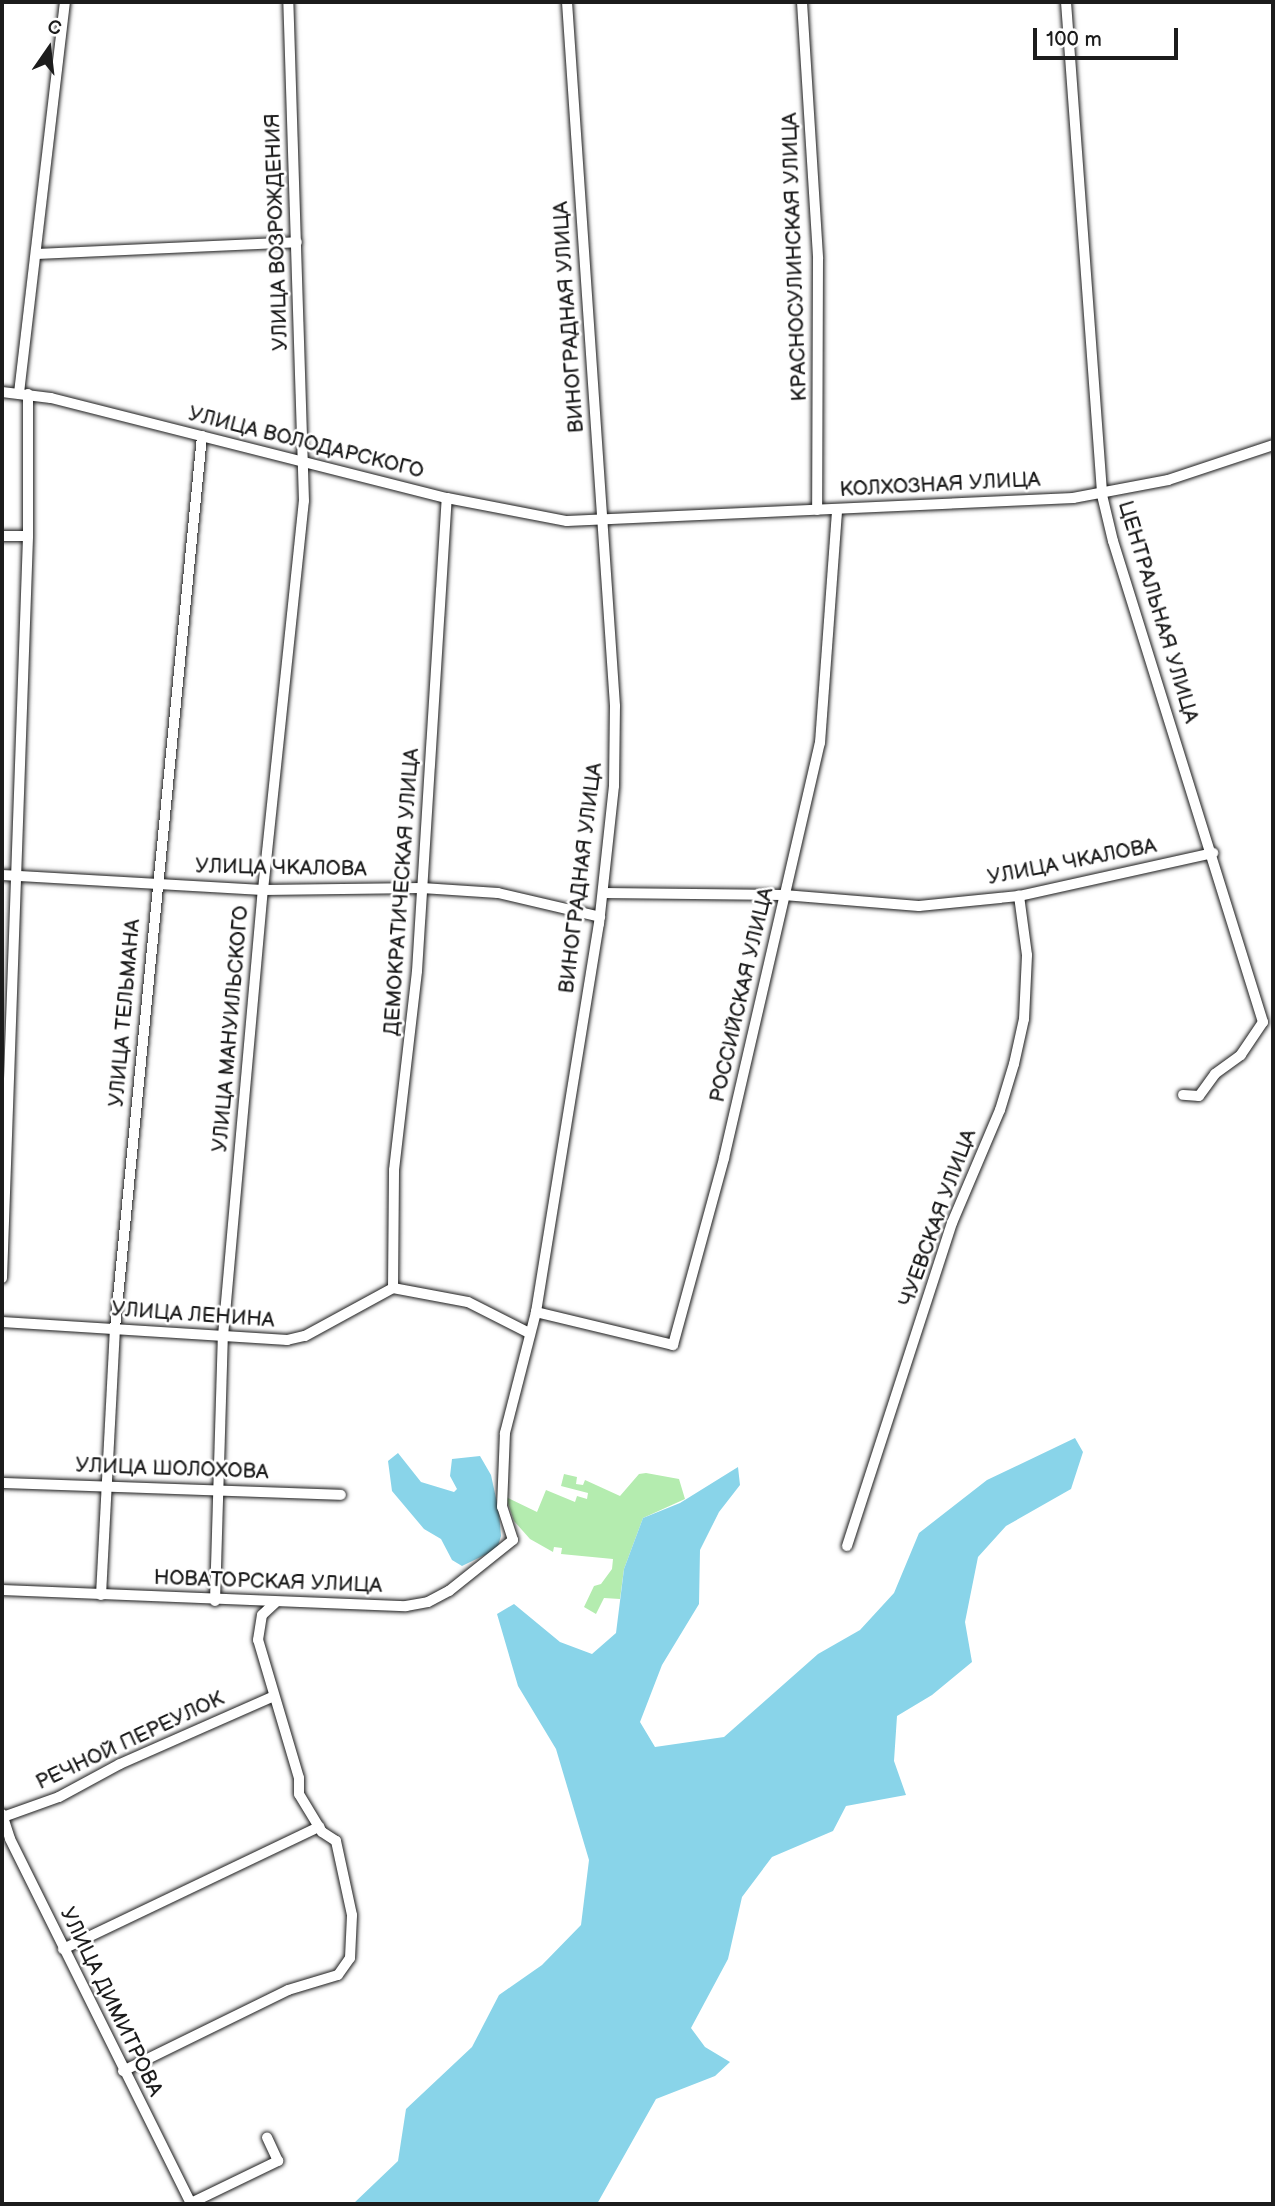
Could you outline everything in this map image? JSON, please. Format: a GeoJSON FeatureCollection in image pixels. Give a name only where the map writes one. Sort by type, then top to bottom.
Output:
{"type":"FeatureCollection","features":[{"type":"Feature","properties":{"kind":"street"},"geometry":{"type":"LineString","coordinates":[[2,1278],[28,536],[24,394],[36,254],[65,2]]}},
{"type":"Feature","properties":{"kind":"street","name":"УЛИЦА ВОЗРОЖДЕНИЯ"},"geometry":{"type":"LineString","coordinates":[[288,2],[306,462]]}},
{"type":"Feature","properties":{"kind":"street","name":"ВИНОГРАДНАЯ УЛИЦА"},"geometry":{"type":"LineString","coordinates":[[513,1541],[502,1507],[502,1456],[536,1312],[600,917],[614,786],[615,706],[567,2]]}},
{"type":"Feature","properties":{"kind":"street","name":"КРАСНОСУЛИНСКАЯ УЛИЦА"},"geometry":{"type":"LineString","coordinates":[[802,2],[818,259],[817,510]]}},
{"type":"Feature","properties":{"kind":"street","name":"ЦЕНТРАЛЬНАЯ УЛИЦА"},"geometry":{"type":"LineString","coordinates":[[1066,2],[1102,495],[1113,541],[1213,853],[1263,1022],[1241,1055],[1215,1074],[1199,1096],[1183,1095]]}},
{"type":"Feature","properties":{"kind":"street"},"geometry":{"type":"LineString","coordinates":[[36,254],[297,242]]}},
{"type":"Feature","properties":{"kind":"street","name":"УЛИЦА ВОЛОДАРСКОГО"},"geometry":{"type":"LineString","coordinates":[[2,392],[24,394],[202,436],[447,498],[543,518],[602,522]]}},
{"type":"Feature","properties":{"kind":"street","name":"УЛИЦА ТЕЛЬМАНА"},"geometry":{"type":"LineString","coordinates":[[101,1595],[115,1328],[156,885],[202,436]]}},
{"type":"Feature","properties":{"kind":"street","name":"КОЛХОЗНАЯ УЛИЦА"},"geometry":{"type":"LineString","coordinates":[[602,522],[1102,495],[1168,480],[1273,445]]}},
{"type":"Feature","properties":{"kind":"street","name":"УЛИЦА МАНУИЛЬСКОГО"},"geometry":{"type":"LineString","coordinates":[[215,1601],[223,1336],[263,890],[306,462]]}},
{"type":"Feature","properties":{"kind":"street","name":"ДЕМОКРАТИЧЕСКАЯ УЛИЦА"},"geometry":{"type":"LineString","coordinates":[[393,1288],[394,1170],[422,888],[447,498]]}},
{"type":"Feature","properties":{"kind":"street","name":"РОССИЙСКАЯ УЛИЦА"},"geometry":{"type":"LineString","coordinates":[[536,1312],[673,1345],[724,1158],[826,704],[837,510]]}},
{"type":"Feature","properties":{"kind":"street"},"geometry":{"type":"LineString","coordinates":[[2,536],[28,536]]}},
{"type":"Feature","properties":{"kind":"street","name":"УЛИЦА ЧКАЛОВА"},"geometry":{"type":"LineString","coordinates":[[603,893],[784,895],[919,906],[1019,897],[1213,853]]}},
{"type":"Feature","properties":{"kind":"street","name":"УЛИЦА ЧКАЛОВА"},"geometry":{"type":"LineString","coordinates":[[2,876],[263,890],[422,888],[498,893],[600,917]]}},
{"type":"Feature","properties":{"kind":"street","name":"ЧУЕВСКАЯ УЛИЦА"},"geometry":{"type":"LineString","coordinates":[[847,1546],[952,1223],[1000,1110],[1014,1064],[1024,1019],[1027,955],[1019,897]]}},
{"type":"Feature","properties":{"kind":"street"},"geometry":{"type":"LineString","coordinates":[[393,1288],[468,1303],[529,1333]]}},
{"type":"Feature","properties":{"kind":"street","name":"УЛИЦА ЛЕНИНА"},"geometry":{"type":"LineString","coordinates":[[2,1322],[287,1340],[305,1336],[393,1288]]}},
{"type":"Feature","properties":{"kind":"street","name":"УЛИЦА ШОЛОХОВА"},"geometry":{"type":"LineString","coordinates":[[2,1483],[219,1488],[341,1495]]}},
{"type":"Feature","properties":{"kind":"street","name":"НОВАТОРСКАЯ УЛИЦА"},"geometry":{"type":"LineString","coordinates":[[2,1590],[275,1604],[428,1602],[506,1550],[513,1541]]}},
{"type":"Feature","properties":{"kind":"street"},"geometry":{"type":"LineString","coordinates":[[123,2071],[288,1990],[338,1975],[350,1958],[352,1915],[336,1841],[319,1828],[299,1794],[299,1778],[272,1697],[258,1640],[262,1615],[275,1604]]}},
{"type":"Feature","properties":{"kind":"street","name":"РЕЧНОЙ ПЕРЕУЛОК"},"geometry":{"type":"LineString","coordinates":[[4,1823],[120,1764],[272,1697]]}},
{"type":"Feature","properties":{"kind":"street","name":"УЛИЦА ДИМИТРОВА"},"geometry":{"type":"LineString","coordinates":[[4,1823],[123,2071],[191,2203]]}},
{"type":"Feature","properties":{"kind":"street"},"geometry":{"type":"LineString","coordinates":[[63,1949],[319,1828]]}},
{"type":"Feature","properties":{"kind":"street"},"geometry":{"type":"LineString","coordinates":[[191,2203],[278,2161],[267,2137]]}},
{"type":"Feature","properties":{"kind":"green space"},"geometry":{"type":"Polygon","coordinates":[[[564,1474],[577,1477],[576,1484],[583,1485],[585,1480],[620,1496],[639,1474],[679,1479],[685,1499],[643,1518],[624,1569],[620,1599],[604,1598],[596,1614],[584,1607],[594,1586],[601,1584],[612,1569],[613,1559],[561,1554],[562,1548],[554,1547],[553,1552],[530,1539],[514,1521],[506,1497],[537,1512],[546,1490],[575,1502],[577,1496],[587,1499],[588,1493],[561,1486],[564,1474]]]}},
{"type":"Feature","properties":{"kind":"water"},"geometry":{"type":"Polygon","coordinates":[[[1075,1438],[1083,1452],[1071,1489],[1006,1526],[978,1557],[965,1622],[972,1662],[932,1695],[897,1716],[894,1761],[906,1795],[846,1806],[833,1831],[772,1857],[742,1897],[728,1959],[691,2028],[705,2047],[730,2062],[715,2076],[656,2099],[597,2204],[353,2204],[398,2161],[406,2109],[472,2047],[499,1995],[542,1965],[581,1925],[589,1860],[556,1749],[518,1686],[497,1614],[514,1604],[560,1642],[592,1654],[616,1633],[624,1569],[643,1518],[680,1503],[738,1467],[740,1485],[719,1512],[700,1550],[699,1604],[662,1665],[640,1722],[655,1747],[724,1737],[818,1654],[860,1630],[894,1593],[919,1533],[987,1480],[1075,1438]]]}},
{"type":"Feature","properties":{"kind":"water"},"geometry":{"type":"Polygon","coordinates":[[[398,1453],[421,1482],[454,1492],[457,1489],[450,1476],[452,1459],[480,1456],[491,1475],[499,1512],[501,1536],[497,1549],[462,1566],[452,1560],[441,1539],[424,1529],[392,1491],[388,1461],[398,1453]]]}}]}
